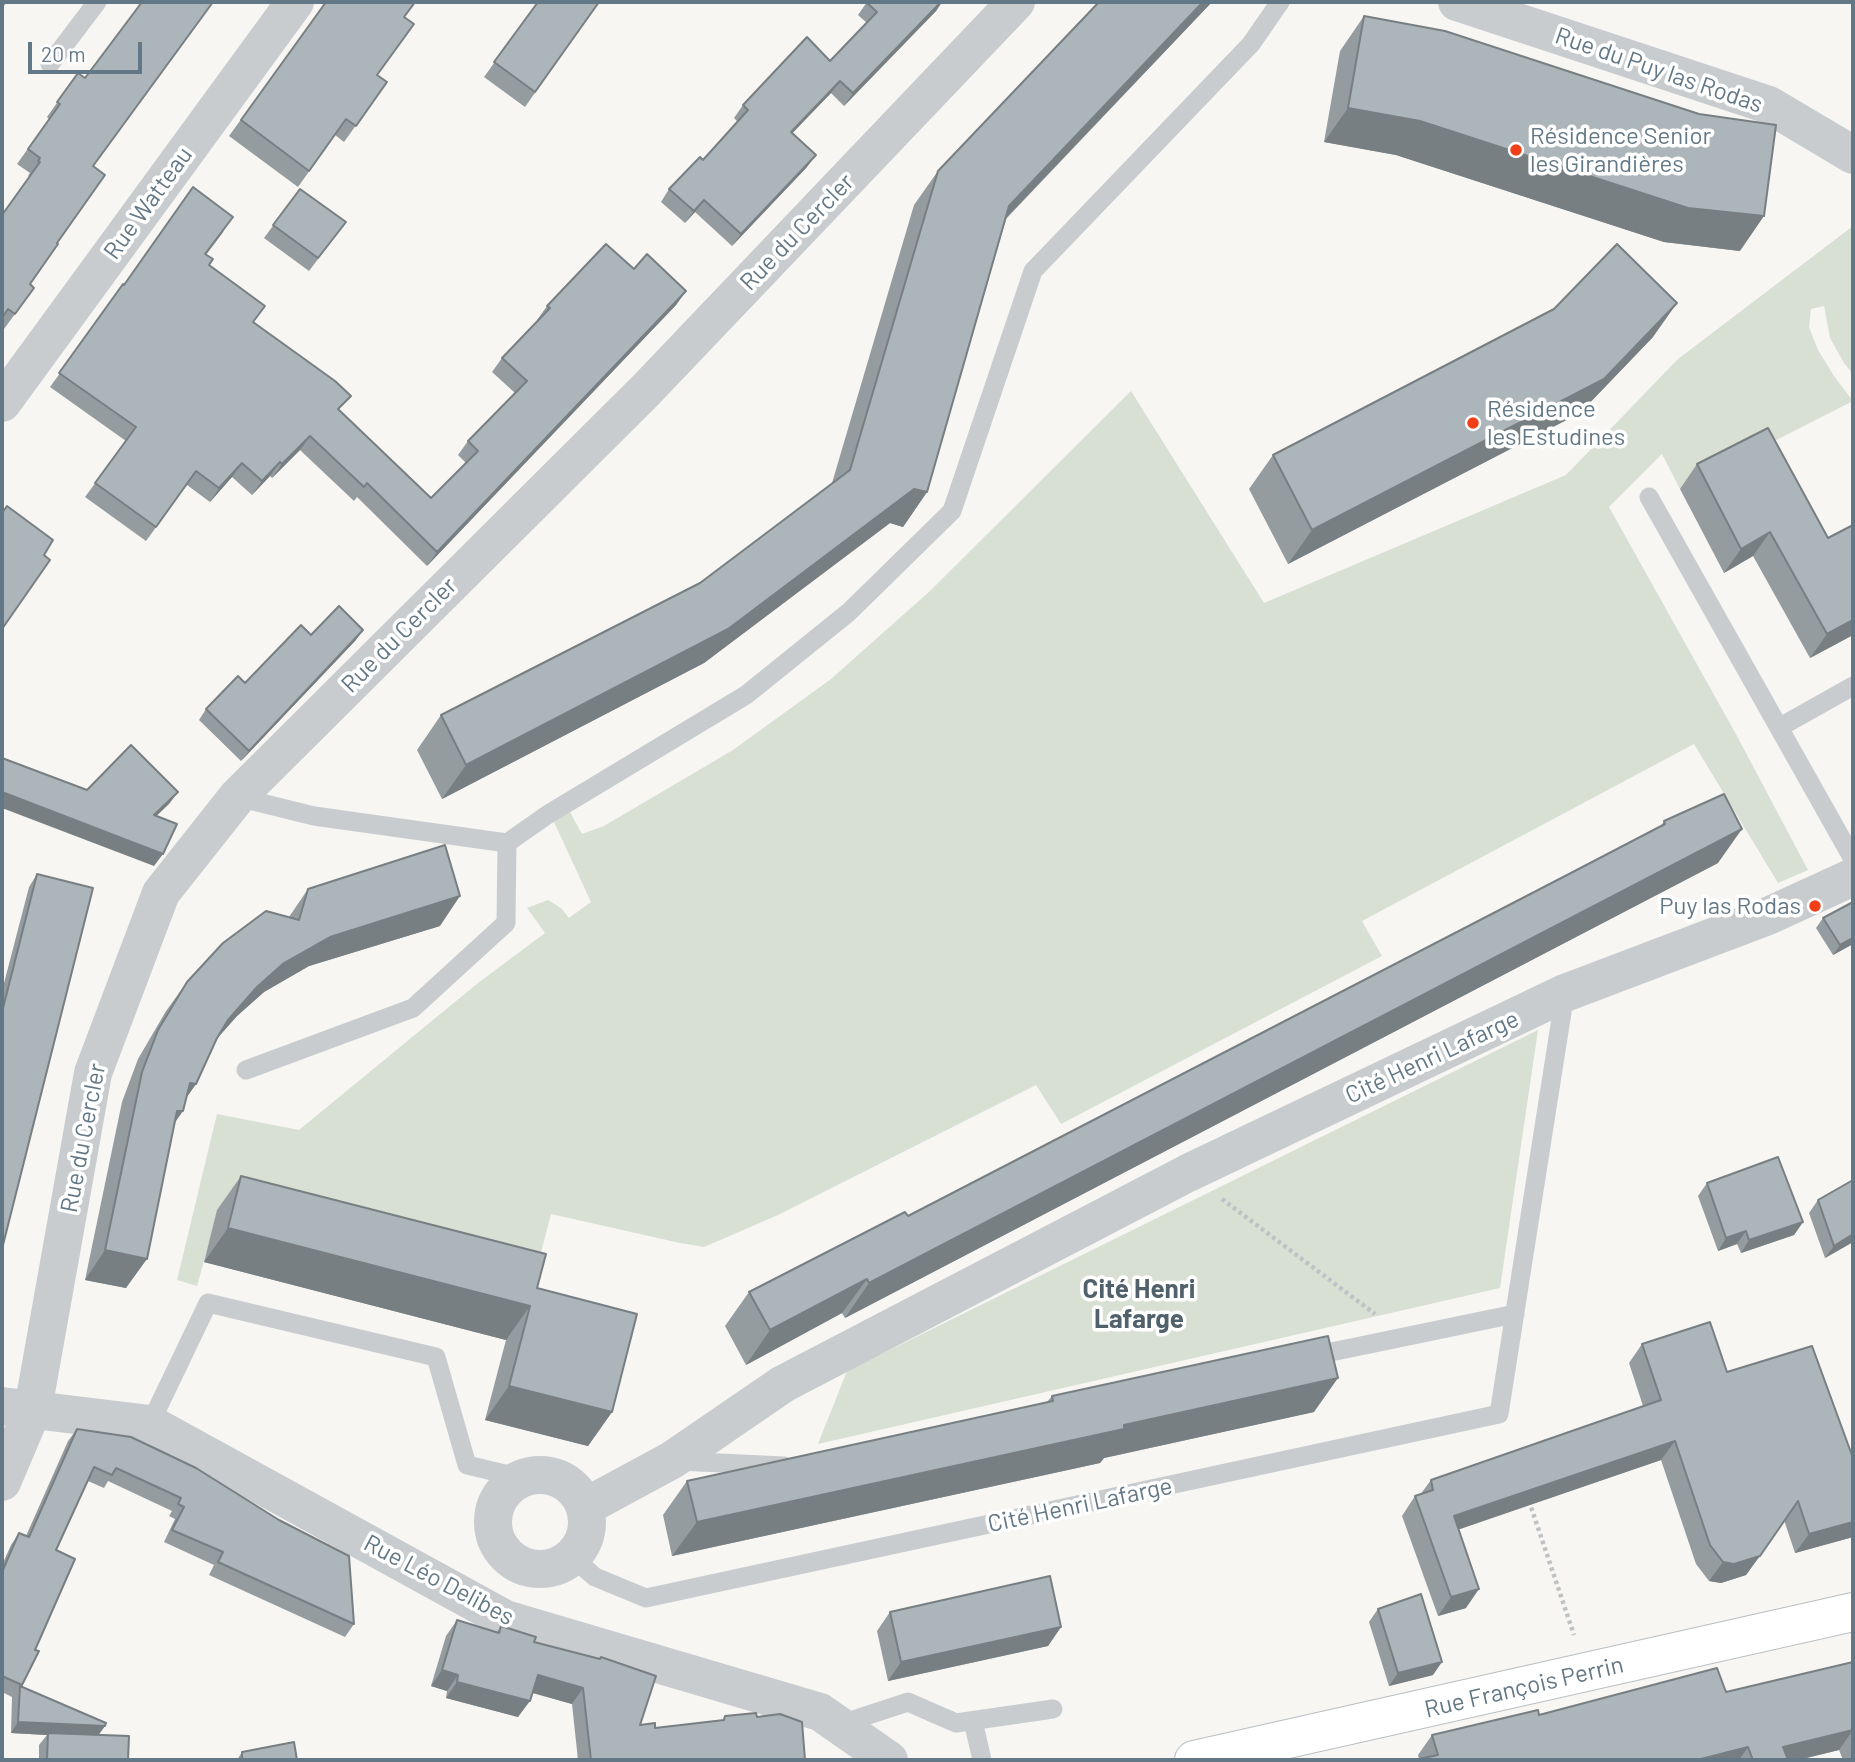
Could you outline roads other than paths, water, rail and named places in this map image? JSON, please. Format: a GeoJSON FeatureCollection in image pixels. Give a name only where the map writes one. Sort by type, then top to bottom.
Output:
{"type":"FeatureCollection","features":[{"type":"Feature","properties":{"kind":"main road","name":"Rue François Perrin"},"geometry":{"type":"LineString","coordinates":[[1194,1760],[1853,1612]]}},
{"type":"Feature","properties":{"kind":"street","name":"Rue Watteau"},"geometry":{"type":"LineString","coordinates":[[2,403],[295,2]]}},
{"type":"Feature","properties":{"kind":"street","name":"Rue du Cercler"},"geometry":{"type":"LineString","coordinates":[[2,1482],[93,1073],[161,893],[237,797],[646,390],[1016,2]]}},
{"type":"Feature","properties":{"kind":"street","name":"Rue du Puy las Rodas"},"geometry":{"type":"LineString","coordinates":[[1457,2],[1769,105],[1853,155]]}},
{"type":"Feature","properties":{"kind":"street","name":"Cité Henri Lafarge"},"geometry":{"type":"LineString","coordinates":[[585,1507],[672,1460],[783,1384],[1188,1173],[1565,993],[1768,916],[1853,877]]}},
{"type":"Feature","properties":{"kind":"street","name":"Rue Léo Delibes"},"geometry":{"type":"LineString","coordinates":[[18,1407],[150,1424],[505,1619],[820,1712],[888,1760]]}},
{"type":"Feature","properties":{"kind":"street"},"geometry":{"type":"LineString","coordinates":[[552,1476],[578,1493],[585,1507],[587,1522],[585,1537],[572,1557],[553,1568],[538,1570],[523,1567],[509,1558],[499,1546],[493,1522],[498,1500],[508,1487],[522,1478],[552,1476]]}},
{"type":"Feature","properties":{"kind":"street"},"geometry":{"type":"LineString","coordinates":[[505,1619],[523,1567]]}},
{"type":"Feature","properties":{"kind":"lane"},"geometry":{"type":"LineString","coordinates":[[50,64],[97,2]]}},
{"type":"Feature","properties":{"kind":"lane"},"geometry":{"type":"LineString","coordinates":[[237,797],[314,816],[507,843],[746,695],[849,612],[952,511],[1032,271],[1251,44],[1280,2]]}},
{"type":"Feature","properties":{"kind":"lane"},"geometry":{"type":"LineString","coordinates":[[1649,497],[1853,859]]}},
{"type":"Feature","properties":{"kind":"lane"},"geometry":{"type":"LineString","coordinates":[[1780,727],[1853,687]]}},
{"type":"Feature","properties":{"kind":"lane"},"geometry":{"type":"LineString","coordinates":[[246,1070],[413,1008],[506,923],[507,843]]}},
{"type":"Feature","properties":{"kind":"lane","name":"Cité Henri Lafarge"},"geometry":{"type":"LineString","coordinates":[[572,1557],[595,1577],[646,1598],[1499,1414],[1565,993]]}},
{"type":"Feature","properties":{"kind":"lane"},"geometry":{"type":"LineString","coordinates":[[150,1424],[208,1303],[436,1357],[467,1465],[522,1478]]}},
{"type":"Feature","properties":{"kind":"lane"},"geometry":{"type":"LineString","coordinates":[[1284,1362],[1515,1314]]}},
{"type":"Feature","properties":{"kind":"lane"},"geometry":{"type":"LineString","coordinates":[[672,1460],[786,1466],[800,1463]]}},
{"type":"Feature","properties":{"kind":"lane"},"geometry":{"type":"LineString","coordinates":[[838,1725],[908,1702],[956,1723],[1053,1709]]}},
{"type":"Feature","properties":{"kind":"lane"},"geometry":{"type":"LineString","coordinates":[[973,1721],[982,1760]]}},
{"type":"Feature","properties":{"kind":"place","name":"Résidence Senior les Girandières"},"geometry":{"type":"Point","coordinates":[1516,150]}},
{"type":"Feature","properties":{"kind":"place","name":"Résidence les Estudines"},"geometry":{"type":"Point","coordinates":[1473,423]}},
{"type":"Feature","properties":{"kind":"place","name":"Puy las Rodas"},"geometry":{"type":"Point","coordinates":[1815,906]}},
{"type":"Feature","properties":{"kind":"district","name":"Cité Henri Lafarge"},"geometry":{"type":"Point","coordinates":[1139,1304]}}]}
